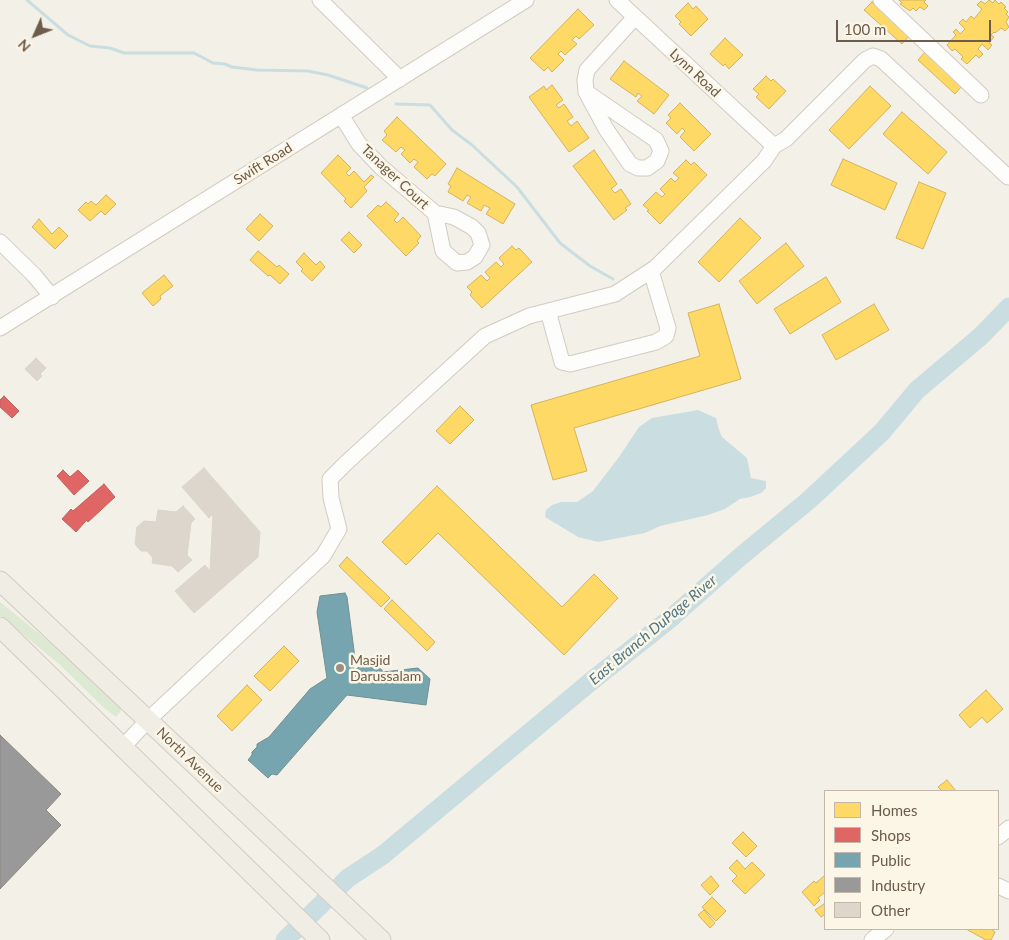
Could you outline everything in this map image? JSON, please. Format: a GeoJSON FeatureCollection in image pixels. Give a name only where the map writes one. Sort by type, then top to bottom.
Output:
{"type":"FeatureCollection","features":[{"type":"Feature","properties":{"kind":"main road","name":"North Avenue"},"geometry":{"type":"LineString","coordinates":[[0,581],[381,940]]}},
{"type":"Feature","properties":{"kind":"main road"},"geometry":{"type":"LineString","coordinates":[[0,627],[308,929]]}},
{"type":"Feature","properties":{"kind":"street"},"geometry":{"type":"LineString","coordinates":[[320,0],[400,79]]}},
{"type":"Feature","properties":{"kind":"street","name":"Swift Road"},"geometry":{"type":"LineString","coordinates":[[0,328],[526,0]]}},
{"type":"Feature","properties":{"kind":"street","name":"Lynn Road"},"geometry":{"type":"LineString","coordinates":[[616,0],[774,146]]}},
{"type":"Feature","properties":{"kind":"street"},"geometry":{"type":"LineString","coordinates":[[881,0],[981,94]]}},
{"type":"Feature","properties":{"kind":"street"},"geometry":{"type":"LineString","coordinates":[[586,92],[656,140],[661,151],[657,161],[647,168],[638,168],[630,164],[606,129],[586,92],[585,80],[588,70],[635,17]]}},
{"type":"Feature","properties":{"kind":"street"},"geometry":{"type":"LineString","coordinates":[[123,747],[148,720],[324,556],[339,530],[330,498],[330,479],[485,336],[529,316],[616,294],[651,271],[764,161],[774,146],[786,139],[866,60],[873,56],[882,59],[1008,177]]}},
{"type":"Feature","properties":{"kind":"street","name":"Tanager Court"},"geometry":{"type":"LineString","coordinates":[[341,115],[359,144],[381,167],[435,213]]}},
{"type":"Feature","properties":{"kind":"street"},"geometry":{"type":"LineString","coordinates":[[0,242],[34,275],[52,297]]}},
{"type":"Feature","properties":{"kind":"street"},"geometry":{"type":"LineString","coordinates":[[548,311],[562,362],[570,364],[656,342],[666,336],[668,328],[651,271]]}},
{"type":"Feature","properties":{"kind":"street"},"geometry":{"type":"LineString","coordinates":[[999,836],[1009,828]]}},
{"type":"Feature","properties":{"kind":"street"},"geometry":{"type":"LineString","coordinates":[[872,940],[885,930]]}},
{"type":"Feature","properties":{"kind":"green space"},"geometry":{"type":"Polygon","coordinates":[[[0,602],[67,656],[118,704],[121,711],[116,717],[104,708],[60,665],[0,615],[0,602]]]}},
{"type":"Feature","properties":{"kind":"shaded area"},"geometry":{"type":"Polygon","coordinates":[[[698,410],[716,418],[722,437],[747,458],[751,478],[766,481],[766,488],[761,493],[740,499],[725,509],[708,515],[660,526],[645,533],[598,542],[578,537],[545,517],[546,510],[552,505],[561,502],[577,502],[593,491],[639,427],[652,418],[698,410]]]}},
{"type":"Feature","properties":{"kind":"building: Homes"},"geometry":{"type":"Polygon","coordinates":[[[899,0],[926,0],[924,2],[928,6],[924,10],[920,7],[916,11],[913,8],[910,11],[900,4],[902,3],[899,0]]]}},
{"type":"Feature","properties":{"kind":"building: Homes"},"geometry":{"type":"Polygon","coordinates":[[[989,0],[993,3],[995,0],[999,4],[1001,2],[1006,7],[1004,8],[1008,12],[1006,14],[1009,17],[1006,22],[1009,27],[1005,31],[1001,28],[994,32],[991,35],[994,37],[989,43],[992,45],[988,50],[982,44],[978,49],[983,54],[979,58],[976,55],[967,64],[961,59],[963,57],[955,49],[952,51],[947,45],[956,35],[953,32],[956,29],[960,34],[965,29],[959,23],[963,19],[966,22],[971,16],[974,19],[982,9],[977,5],[981,1],[985,4],[989,0]]]}},
{"type":"Feature","properties":{"kind":"building: Homes"},"geometry":{"type":"Polygon","coordinates":[[[872,2],[909,36],[902,44],[864,10],[872,2]]]}},
{"type":"Feature","properties":{"kind":"building: Homes"},"geometry":{"type":"Polygon","coordinates":[[[688,3],[693,9],[696,6],[708,19],[691,36],[679,24],[681,22],[675,16],[688,3]]]}},
{"type":"Feature","properties":{"kind":"building: Homes"},"geometry":{"type":"Polygon","coordinates":[[[578,9],[594,25],[579,39],[576,36],[572,40],[577,44],[565,55],[561,51],[558,54],[564,60],[552,72],[548,67],[544,71],[530,58],[578,9]]]}},
{"type":"Feature","properties":{"kind":"building: Homes"},"geometry":{"type":"Polygon","coordinates":[[[725,38],[743,55],[729,69],[710,54],[725,38]]]}},
{"type":"Feature","properties":{"kind":"building: Homes"},"geometry":{"type":"Polygon","coordinates":[[[925,52],[962,86],[955,94],[918,60],[925,52]]]}},
{"type":"Feature","properties":{"kind":"building: Homes"},"geometry":{"type":"Polygon","coordinates":[[[624,61],[669,95],[654,114],[637,101],[642,96],[638,93],[636,97],[610,79],[624,61]]]}},
{"type":"Feature","properties":{"kind":"building: Homes"},"geometry":{"type":"Polygon","coordinates":[[[766,76],[771,81],[773,79],[786,91],[769,109],[756,97],[759,94],[753,89],[766,76]]]}},
{"type":"Feature","properties":{"kind":"building: Homes"},"geometry":{"type":"Polygon","coordinates":[[[552,85],[563,100],[556,105],[559,108],[564,104],[573,117],[567,121],[571,126],[577,121],[589,138],[569,152],[529,97],[544,86],[546,90],[552,85]]]}},
{"type":"Feature","properties":{"kind":"building: Homes"},"geometry":{"type":"Polygon","coordinates":[[[870,86],[891,106],[849,149],[829,130],[870,86]]]}},
{"type":"Feature","properties":{"kind":"building: Homes"},"geometry":{"type":"Polygon","coordinates":[[[680,103],[711,134],[694,151],[680,137],[685,131],[682,128],[677,134],[666,123],[671,118],[668,115],[680,103]]]}},
{"type":"Feature","properties":{"kind":"building: Homes"},"geometry":{"type":"Polygon","coordinates":[[[902,112],[947,152],[928,174],[883,134],[902,112]]]}},
{"type":"Feature","properties":{"kind":"building: Homes"},"geometry":{"type":"Polygon","coordinates":[[[397,117],[446,164],[435,176],[432,174],[427,179],[414,167],[418,162],[414,159],[410,163],[401,154],[405,150],[401,147],[396,152],[382,140],[387,135],[384,131],[397,117]]]}},
{"type":"Feature","properties":{"kind":"building: Homes"},"geometry":{"type":"Polygon","coordinates":[[[594,150],[617,184],[611,189],[615,193],[621,189],[631,204],[625,208],[627,210],[614,220],[573,166],[594,150]]]}},
{"type":"Feature","properties":{"kind":"building: Homes"},"geometry":{"type":"Polygon","coordinates":[[[338,155],[351,168],[346,173],[349,176],[354,171],[364,182],[371,175],[374,177],[364,187],[367,191],[351,208],[344,201],[346,199],[321,173],[338,155]]]}},
{"type":"Feature","properties":{"kind":"building: Homes"},"geometry":{"type":"Polygon","coordinates":[[[843,159],[897,183],[885,210],[831,185],[843,159]]]}},
{"type":"Feature","properties":{"kind":"building: Homes"},"geometry":{"type":"Polygon","coordinates":[[[686,160],[691,165],[694,162],[707,175],[660,224],[643,205],[656,192],[662,197],[665,194],[660,189],[671,178],[675,182],[679,178],[673,173],[686,160]]]}},
{"type":"Feature","properties":{"kind":"building: Homes"},"geometry":{"type":"Polygon","coordinates":[[[457,168],[515,204],[503,224],[486,214],[490,208],[484,205],[481,211],[467,203],[471,197],[467,195],[463,201],[448,192],[451,186],[448,184],[457,168]]]}},
{"type":"Feature","properties":{"kind":"building: Homes"},"geometry":{"type":"Polygon","coordinates":[[[919,182],[946,193],[923,249],[896,238],[919,182]]]}},
{"type":"Feature","properties":{"kind":"building: Homes"},"geometry":{"type":"Polygon","coordinates":[[[106,195],[116,204],[105,215],[101,211],[90,221],[78,210],[86,202],[88,204],[91,201],[96,205],[106,195]]]}},
{"type":"Feature","properties":{"kind":"building: Homes"},"geometry":{"type":"Polygon","coordinates":[[[386,202],[399,214],[394,220],[397,223],[403,217],[421,236],[417,241],[419,243],[406,256],[367,216],[378,205],[381,207],[386,202]]]}},
{"type":"Feature","properties":{"kind":"building: Homes"},"geometry":{"type":"Polygon","coordinates":[[[260,214],[273,226],[259,241],[246,229],[260,214]]]}},
{"type":"Feature","properties":{"kind":"building: Homes"},"geometry":{"type":"Polygon","coordinates":[[[740,218],[761,238],[719,282],[698,262],[740,218]]]}},
{"type":"Feature","properties":{"kind":"building: Homes"},"geometry":{"type":"Polygon","coordinates":[[[39,219],[52,234],[59,227],[68,236],[55,249],[32,227],[39,219]]]}},
{"type":"Feature","properties":{"kind":"building: Homes"},"geometry":{"type":"Polygon","coordinates":[[[349,232],[362,245],[354,253],[341,240],[349,232]]]}},
{"type":"Feature","properties":{"kind":"building: Homes"},"geometry":{"type":"Polygon","coordinates":[[[786,243],[804,266],[757,304],[739,281],[786,243]]]}},
{"type":"Feature","properties":{"kind":"building: Homes"},"geometry":{"type":"Polygon","coordinates":[[[512,246],[516,250],[519,248],[532,262],[482,308],[470,295],[472,292],[467,287],[481,275],[487,281],[490,278],[485,272],[496,262],[501,267],[504,264],[499,258],[512,246]]]}},
{"type":"Feature","properties":{"kind":"building: Homes"},"geometry":{"type":"Polygon","coordinates":[[[258,251],[277,267],[279,265],[289,274],[280,284],[250,260],[258,251]]]}},
{"type":"Feature","properties":{"kind":"building: Homes"},"geometry":{"type":"Polygon","coordinates":[[[304,253],[316,265],[320,261],[325,267],[312,281],[301,271],[303,269],[296,262],[304,253]]]}},
{"type":"Feature","properties":{"kind":"building: Homes"},"geometry":{"type":"Polygon","coordinates":[[[164,275],[173,286],[160,296],[161,299],[153,306],[142,293],[164,275]]]}},
{"type":"Feature","properties":{"kind":"building: Homes"},"geometry":{"type":"Polygon","coordinates":[[[826,277],[841,302],[790,334],[774,309],[826,277]]]}},
{"type":"Feature","properties":{"kind":"building: Homes"},"geometry":{"type":"Polygon","coordinates":[[[719,304],[741,379],[574,428],[587,471],[553,480],[531,405],[700,356],[688,313],[719,304]]]}},
{"type":"Feature","properties":{"kind":"building: Homes"},"geometry":{"type":"Polygon","coordinates":[[[874,304],[889,330],[836,360],[822,335],[874,304]]]}},
{"type":"Feature","properties":{"kind":"building: Homes"},"geometry":{"type":"Polygon","coordinates":[[[460,406],[474,420],[450,444],[436,431],[460,406]]]}},
{"type":"Feature","properties":{"kind":"building: Homes"},"geometry":{"type":"Polygon","coordinates":[[[437,486],[562,607],[594,574],[618,598],[564,655],[438,533],[406,565],[382,542],[437,486]]]}},
{"type":"Feature","properties":{"kind":"building: Homes"},"geometry":{"type":"Polygon","coordinates":[[[347,557],[390,598],[381,607],[339,566],[347,557]]]}},
{"type":"Feature","properties":{"kind":"building: Homes"},"geometry":{"type":"Polygon","coordinates":[[[392,600],[435,642],[427,651],[384,609],[392,600]]]}},
{"type":"Feature","properties":{"kind":"building: Homes"},"geometry":{"type":"Polygon","coordinates":[[[284,646],[299,661],[270,691],[254,676],[284,646]]]}},
{"type":"Feature","properties":{"kind":"building: Homes"},"geometry":{"type":"Polygon","coordinates":[[[247,685],[262,700],[232,731],[217,716],[247,685]]]}},
{"type":"Feature","properties":{"kind":"building: Homes"},"geometry":{"type":"Polygon","coordinates":[[[986,690],[1003,709],[987,723],[982,717],[970,728],[959,715],[986,690]]]}},
{"type":"Feature","properties":{"kind":"building: Homes"},"geometry":{"type":"Polygon","coordinates":[[[947,780],[955,790],[941,790],[938,787],[947,780]]]}},
{"type":"Feature","properties":{"kind":"building: Homes"},"geometry":{"type":"Polygon","coordinates":[[[743,832],[757,846],[746,857],[732,843],[743,832]]]}},
{"type":"Feature","properties":{"kind":"building: Homes"},"geometry":{"type":"Polygon","coordinates":[[[737,860],[745,869],[752,862],[765,875],[745,894],[732,881],[737,876],[729,868],[737,860]]]}},
{"type":"Feature","properties":{"kind":"building: Homes"},"geometry":{"type":"Polygon","coordinates":[[[711,876],[719,886],[710,895],[701,885],[711,876]]]}},
{"type":"Feature","properties":{"kind":"building: Homes"},"geometry":{"type":"Polygon","coordinates":[[[824,876],[824,893],[818,898],[820,900],[814,906],[802,892],[814,881],[816,883],[824,876]]]}},
{"type":"Feature","properties":{"kind":"building: Homes"},"geometry":{"type":"Polygon","coordinates":[[[712,897],[726,911],[716,921],[702,907],[712,897]]]}},
{"type":"Feature","properties":{"kind":"building: Homes"},"geometry":{"type":"Polygon","coordinates":[[[824,904],[824,915],[821,917],[815,910],[824,904]]]}},
{"type":"Feature","properties":{"kind":"building: Homes"},"geometry":{"type":"Polygon","coordinates":[[[704,910],[715,923],[710,928],[698,915],[704,910]]]}},
{"type":"Feature","properties":{"kind":"building: Homes"},"geometry":{"type":"Polygon","coordinates":[[[968,930],[992,930],[995,932],[991,940],[986,940],[968,930]]]}},
{"type":"Feature","properties":{"kind":"building: Shops"},"geometry":{"type":"Polygon","coordinates":[[[4,396],[19,411],[12,418],[0,407],[0,400],[4,396]]]}},
{"type":"Feature","properties":{"kind":"building: Shops"},"geometry":{"type":"Polygon","coordinates":[[[63,470],[70,477],[78,470],[89,481],[74,495],[57,476],[63,470]]]}},
{"type":"Feature","properties":{"kind":"building: Shops"},"geometry":{"type":"Polygon","coordinates":[[[104,484],[115,497],[88,522],[86,520],[76,532],[62,519],[71,509],[73,511],[104,484]]]}},
{"type":"Feature","properties":{"kind":"building: Public"},"geometry":{"type":"Polygon","coordinates":[[[345,593],[355,658],[353,671],[361,666],[381,669],[383,672],[418,668],[430,679],[426,705],[347,695],[277,775],[272,774],[268,778],[248,760],[257,744],[269,737],[310,689],[327,678],[317,612],[320,596],[345,593]]]}},
{"type":"Feature","properties":{"kind":"building: Industry"},"geometry":{"type":"Polygon","coordinates":[[[0,735],[61,794],[46,810],[61,825],[0,889],[0,735]]]}},
{"type":"Feature","properties":{"kind":"building: Other"},"geometry":{"type":"Polygon","coordinates":[[[36,358],[46,368],[40,374],[42,376],[37,381],[25,369],[36,358]]]}},
{"type":"Feature","properties":{"kind":"building: Other"},"geometry":{"type":"Polygon","coordinates":[[[204,468],[260,532],[258,557],[194,613],[175,591],[205,565],[210,571],[213,514],[209,518],[182,487],[204,468]]]}},
{"type":"Feature","properties":{"kind":"building: Other"},"geometry":{"type":"Polygon","coordinates":[[[183,506],[195,519],[191,523],[187,555],[192,560],[178,572],[172,566],[152,563],[153,558],[147,551],[141,551],[135,544],[137,527],[144,521],[156,522],[158,510],[176,512],[183,506]]]}},
{"type":"Feature","properties":{"kind":"waterway"},"geometry":{"type":"LineString","coordinates":[[27,0],[68,35],[90,46],[110,48],[124,53],[194,53],[213,63],[232,67],[257,70],[308,71],[328,75],[367,88]]}},
{"type":"Feature","properties":{"kind":"waterway"},"geometry":{"type":"LineString","coordinates":[[396,104],[430,105],[452,130],[472,145],[517,187],[560,243],[590,266],[613,279]]}},
{"type":"Feature","properties":{"kind":"waterway","name":"East Branch DuPage River"},"geometry":{"type":"LineString","coordinates":[[285,940],[348,878],[383,855],[589,683],[671,618],[740,557],[809,500],[882,432],[917,390],[981,336],[1009,307]]}},
{"type":"Feature","properties":{"kind":"place","name":"Masjid Darussalam"},"geometry":{"type":"Point","coordinates":[340,668]}}]}
